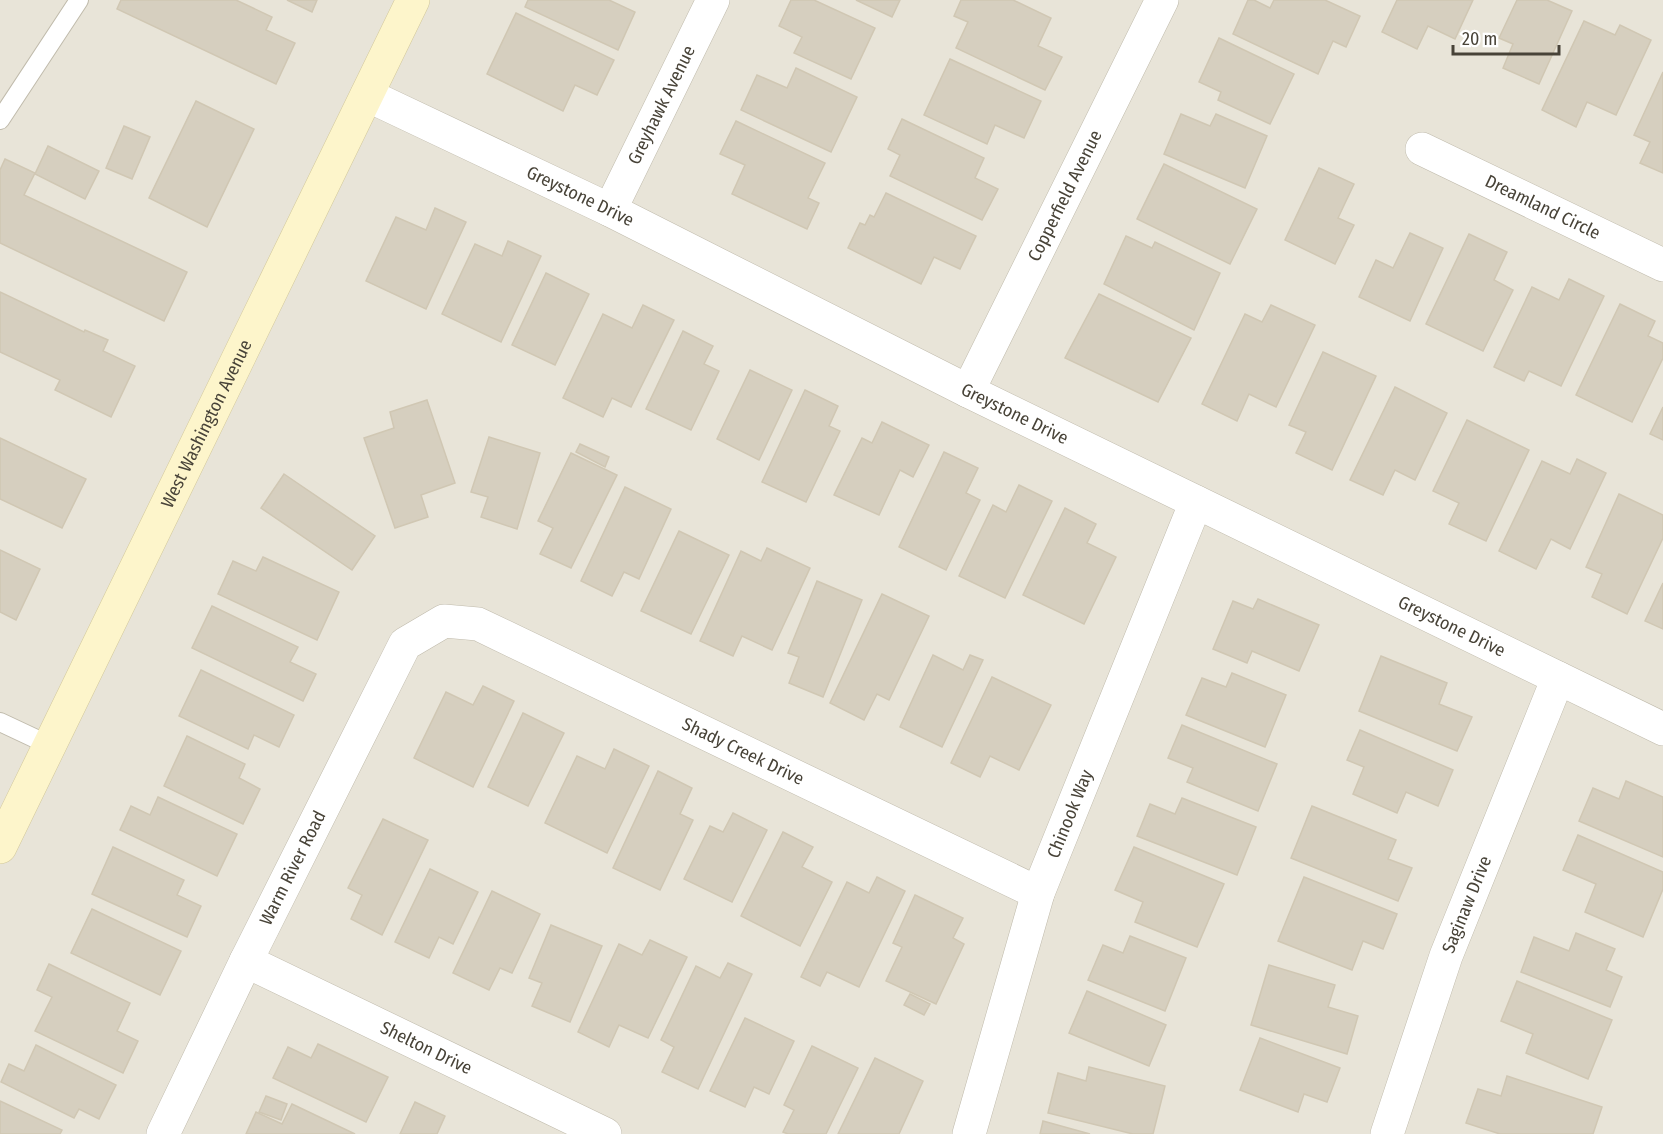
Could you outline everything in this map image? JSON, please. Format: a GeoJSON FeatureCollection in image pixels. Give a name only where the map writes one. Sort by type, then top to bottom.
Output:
{"type":"FeatureCollection","features":[{"type":"Feature","properties":{"kind":"main road","name":"West Washington Avenue"},"geometry":{"type":"LineString","coordinates":[[0,847],[413,0]]}},
{"type":"Feature","properties":{"kind":"street","name":"Greyhawk Avenue"},"geometry":{"type":"LineString","coordinates":[[610,210],[713,0]]}},
{"type":"Feature","properties":{"kind":"street","name":"Copperfield Avenue"},"geometry":{"type":"LineString","coordinates":[[968,391],[1162,0]]}},
{"type":"Feature","properties":{"kind":"street","name":"Greystone Drive"},"geometry":{"type":"LineString","coordinates":[[367,94],[610,210],[968,391],[1663,729]]}},
{"type":"Feature","properties":{"kind":"street","name":"Dreamland Circle"},"geometry":{"type":"LineString","coordinates":[[1422,149],[1663,265]]}},
{"type":"Feature","properties":{"kind":"street","name":"Chinook Way"},"geometry":{"type":"LineString","coordinates":[[969,1134],[1038,893],[1196,502]]}},
{"type":"Feature","properties":{"kind":"street","name":"Shady Creek Drive"},"geometry":{"type":"LineString","coordinates":[[444,621],[478,624],[1038,893]]}},
{"type":"Feature","properties":{"kind":"street","name":"Warm River Road"},"geometry":{"type":"LineString","coordinates":[[163,1134],[246,961],[405,644],[444,621]]}},
{"type":"Feature","properties":{"kind":"street","name":"Saginaw Drive"},"geometry":{"type":"LineString","coordinates":[[1387,1134],[1446,956],[1558,678]]}},
{"type":"Feature","properties":{"kind":"street","name":"Shelton Drive"},"geometry":{"type":"LineString","coordinates":[[246,961],[605,1134]]}},
{"type":"Feature","properties":{"kind":"lane"},"geometry":{"type":"LineString","coordinates":[[0,120],[79,0]]}},
{"type":"Feature","properties":{"kind":"lane"},"geometry":{"type":"LineString","coordinates":[[0,722],[50,745]]}},
{"type":"Feature","properties":{"kind":"shaded area"},"geometry":{"type":"Polygon","coordinates":[[[0,0],[1663,0],[1663,1134],[0,1134],[0,0]]]}},
{"type":"Feature","properties":{"kind":"building"},"geometry":{"type":"Polygon","coordinates":[[[121,0],[236,0],[272,17],[266,30],[295,43],[276,84],[117,9],[121,0]]]}},
{"type":"Feature","properties":{"kind":"building"},"geometry":{"type":"Polygon","coordinates":[[[287,0],[317,0],[312,12],[287,0]]]}},
{"type":"Feature","properties":{"kind":"building"},"geometry":{"type":"Polygon","coordinates":[[[528,0],[609,0],[635,12],[618,50],[525,7],[528,0]]]}},
{"type":"Feature","properties":{"kind":"building"},"geometry":{"type":"Polygon","coordinates":[[[791,0],[814,0],[875,28],[851,79],[794,53],[802,37],[779,26],[791,0]]]}},
{"type":"Feature","properties":{"kind":"building"},"geometry":{"type":"Polygon","coordinates":[[[856,0],[900,0],[892,17],[856,0]]]}},
{"type":"Feature","properties":{"kind":"building"},"geometry":{"type":"Polygon","coordinates":[[[961,0],[1013,0],[1051,18],[1038,46],[1062,57],[1045,90],[956,48],[968,22],[954,16],[961,0]]]}},
{"type":"Feature","properties":{"kind":"building"},"geometry":{"type":"Polygon","coordinates":[[[1248,0],[1254,0],[1270,8],[1274,0],[1325,0],[1360,16],[1346,47],[1333,41],[1318,74],[1233,34],[1248,0]]]}},
{"type":"Feature","properties":{"kind":"building"},"geometry":{"type":"Polygon","coordinates":[[[1397,0],[1473,0],[1455,39],[1428,26],[1417,49],[1382,32],[1397,0]]]}},
{"type":"Feature","properties":{"kind":"building"},"geometry":{"type":"Polygon","coordinates":[[[1517,0],[1547,0],[1572,11],[1539,84],[1503,68],[1513,44],[1499,38],[1517,0]]]}},
{"type":"Feature","properties":{"kind":"building"},"geometry":{"type":"Polygon","coordinates":[[[516,13],[614,60],[597,95],[575,85],[563,111],[487,74],[516,13]]]}},
{"type":"Feature","properties":{"kind":"building"},"geometry":{"type":"Polygon","coordinates":[[[1584,21],[1615,35],[1620,25],[1651,40],[1616,115],[1587,102],[1576,127],[1542,110],[1584,21]]]}},
{"type":"Feature","properties":{"kind":"building"},"geometry":{"type":"Polygon","coordinates":[[[1219,38],[1294,74],[1270,124],[1218,100],[1221,92],[1199,82],[1219,38]]]}},
{"type":"Feature","properties":{"kind":"building"},"geometry":{"type":"Polygon","coordinates":[[[950,59],[1041,101],[1024,138],[995,125],[987,144],[924,115],[950,59]]]}},
{"type":"Feature","properties":{"kind":"building"},"geometry":{"type":"Polygon","coordinates":[[[796,68],[857,97],[831,152],[741,110],[757,75],[787,88],[796,68]]]}},
{"type":"Feature","properties":{"kind":"building"},"geometry":{"type":"Polygon","coordinates":[[[1663,72],[1663,173],[1640,163],[1650,142],[1634,135],[1663,72]]]}},
{"type":"Feature","properties":{"kind":"building"},"geometry":{"type":"Polygon","coordinates":[[[196,101],[254,129],[207,227],[149,198],[196,101]]]}},
{"type":"Feature","properties":{"kind":"building"},"geometry":{"type":"Polygon","coordinates":[[[1181,114],[1210,126],[1216,114],[1267,136],[1245,188],[1164,154],[1181,114]]]}},
{"type":"Feature","properties":{"kind":"building"},"geometry":{"type":"Polygon","coordinates":[[[902,119],[984,158],[975,178],[998,189],[982,220],[890,176],[900,155],[888,149],[902,119]]]}},
{"type":"Feature","properties":{"kind":"building"},"geometry":{"type":"Polygon","coordinates":[[[736,121],[825,163],[808,198],[819,203],[807,229],[732,194],[745,165],[720,154],[736,121]]]}},
{"type":"Feature","properties":{"kind":"building"},"geometry":{"type":"Polygon","coordinates":[[[124,126],[150,137],[132,179],[106,168],[124,126]]]}},
{"type":"Feature","properties":{"kind":"building"},"geometry":{"type":"Polygon","coordinates":[[[48,146],[99,171],[85,199],[35,174],[48,146]]]}},
{"type":"Feature","properties":{"kind":"building"},"geometry":{"type":"Polygon","coordinates":[[[5,159],[35,173],[24,195],[187,272],[164,321],[0,243],[0,170],[5,159]]]}},
{"type":"Feature","properties":{"kind":"building"},"geometry":{"type":"Polygon","coordinates":[[[1164,164],[1257,209],[1230,264],[1137,219],[1164,164]]]}},
{"type":"Feature","properties":{"kind":"building"},"geometry":{"type":"Polygon","coordinates":[[[1319,168],[1354,184],[1338,218],[1354,225],[1335,264],[1285,240],[1319,168]]]}},
{"type":"Feature","properties":{"kind":"building"},"geometry":{"type":"Polygon","coordinates":[[[886,193],[976,236],[960,269],[934,257],[921,284],[848,248],[860,223],[865,225],[870,215],[874,217],[886,193]]]}},
{"type":"Feature","properties":{"kind":"building"},"geometry":{"type":"Polygon","coordinates":[[[435,208],[466,222],[426,309],[366,281],[396,217],[426,230],[435,208]]]}},
{"type":"Feature","properties":{"kind":"building"},"geometry":{"type":"Polygon","coordinates":[[[1410,233],[1443,248],[1410,321],[1359,297],[1376,260],[1393,268],[1410,233]]]}},
{"type":"Feature","properties":{"kind":"building"},"geometry":{"type":"Polygon","coordinates":[[[1469,234],[1507,252],[1494,280],[1513,290],[1483,351],[1426,324],[1469,234]]]}},
{"type":"Feature","properties":{"kind":"building"},"geometry":{"type":"Polygon","coordinates":[[[1126,236],[1152,248],[1155,242],[1220,273],[1194,330],[1104,284],[1126,236]]]}},
{"type":"Feature","properties":{"kind":"building"},"geometry":{"type":"Polygon","coordinates":[[[508,241],[541,256],[501,342],[442,314],[475,244],[502,256],[508,241]]]}},
{"type":"Feature","properties":{"kind":"building"},"geometry":{"type":"Polygon","coordinates":[[[546,273],[589,294],[555,365],[512,345],[546,273]]]}},
{"type":"Feature","properties":{"kind":"building"},"geometry":{"type":"Polygon","coordinates":[[[1569,279],[1604,296],[1561,386],[1529,371],[1524,381],[1494,367],[1532,287],[1559,300],[1569,279]]]}},
{"type":"Feature","properties":{"kind":"building"},"geometry":{"type":"Polygon","coordinates":[[[0,292],[84,332],[85,330],[108,340],[103,351],[135,366],[111,417],[55,390],[60,380],[0,352],[0,292]]]}},
{"type":"Feature","properties":{"kind":"building"},"geometry":{"type":"Polygon","coordinates":[[[1099,294],[1191,338],[1158,402],[1065,358],[1099,294]]]}},
{"type":"Feature","properties":{"kind":"building"},"geometry":{"type":"Polygon","coordinates":[[[1620,304],[1655,321],[1648,336],[1663,343],[1663,358],[1632,422],[1576,395],[1620,304]]]}},
{"type":"Feature","properties":{"kind":"building"},"geometry":{"type":"Polygon","coordinates":[[[643,305],[674,320],[631,407],[612,398],[603,417],[563,398],[603,314],[632,328],[643,305]]]}},
{"type":"Feature","properties":{"kind":"building"},"geometry":{"type":"Polygon","coordinates":[[[1271,305],[1315,325],[1276,407],[1249,394],[1237,421],[1202,404],[1245,314],[1262,322],[1271,305]]]}},
{"type":"Feature","properties":{"kind":"building"},"geometry":{"type":"Polygon","coordinates":[[[683,331],[713,346],[704,364],[719,371],[691,430],[646,409],[683,331]]]}},
{"type":"Feature","properties":{"kind":"building"},"geometry":{"type":"Polygon","coordinates":[[[1323,352],[1376,376],[1332,470],[1296,453],[1306,432],[1289,425],[1323,352]]]}},
{"type":"Feature","properties":{"kind":"building"},"geometry":{"type":"Polygon","coordinates":[[[750,370],[792,390],[759,460],[717,439],[750,370]]]}},
{"type":"Feature","properties":{"kind":"building"},"geometry":{"type":"Polygon","coordinates":[[[1395,387],[1447,413],[1415,480],[1395,470],[1383,495],[1350,480],[1395,387]]]}},
{"type":"Feature","properties":{"kind":"building"},"geometry":{"type":"Polygon","coordinates":[[[805,390],[838,406],[829,426],[840,431],[806,502],[762,482],[805,390]]]}},
{"type":"Feature","properties":{"kind":"building"},"geometry":{"type":"Polygon","coordinates":[[[427,400],[455,483],[421,495],[428,517],[395,528],[364,438],[394,428],[390,412],[427,400]]]}},
{"type":"Feature","properties":{"kind":"building"},"geometry":{"type":"Polygon","coordinates":[[[1663,407],[1663,440],[1650,434],[1663,407]]]}},
{"type":"Feature","properties":{"kind":"building"},"geometry":{"type":"Polygon","coordinates":[[[1467,420],[1529,450],[1486,541],[1449,524],[1459,503],[1433,491],[1467,420]]]}},
{"type":"Feature","properties":{"kind":"building"},"geometry":{"type":"Polygon","coordinates":[[[882,422],[929,445],[913,477],[900,470],[879,515],[834,495],[862,438],[872,443],[882,422]]]}},
{"type":"Feature","properties":{"kind":"building"},"geometry":{"type":"Polygon","coordinates":[[[489,437],[540,453],[517,529],[481,517],[488,497],[471,492],[489,437]]]}},
{"type":"Feature","properties":{"kind":"building"},"geometry":{"type":"Polygon","coordinates":[[[0,438],[86,479],[62,528],[0,499],[0,438]]]}},
{"type":"Feature","properties":{"kind":"building"},"geometry":{"type":"Polygon","coordinates":[[[580,444],[609,457],[605,467],[576,452],[580,444]]]}},
{"type":"Feature","properties":{"kind":"building"},"geometry":{"type":"Polygon","coordinates":[[[944,452],[978,468],[966,493],[980,500],[946,570],[899,547],[944,452]]]}},
{"type":"Feature","properties":{"kind":"building"},"geometry":{"type":"Polygon","coordinates":[[[571,453],[617,475],[571,568],[540,554],[553,528],[538,521],[571,453]]]}},
{"type":"Feature","properties":{"kind":"building"},"geometry":{"type":"Polygon","coordinates":[[[1577,459],[1606,473],[1570,549],[1551,539],[1536,569],[1499,551],[1542,461],[1570,474],[1577,459]]]}},
{"type":"Feature","properties":{"kind":"building"},"geometry":{"type":"Polygon","coordinates":[[[284,474],[375,536],[352,570],[261,508],[284,474]]]}},
{"type":"Feature","properties":{"kind":"building"},"geometry":{"type":"Polygon","coordinates":[[[1019,485],[1052,501],[1005,598],[959,576],[993,505],[1006,512],[1019,485]]]}},
{"type":"Feature","properties":{"kind":"building"},"geometry":{"type":"Polygon","coordinates":[[[625,487],[671,509],[639,579],[624,572],[612,596],[581,581],[625,487]]]}},
{"type":"Feature","properties":{"kind":"building"},"geometry":{"type":"Polygon","coordinates":[[[1619,494],[1663,515],[1663,538],[1627,614],[1592,597],[1602,574],[1586,567],[1619,494]]]}},
{"type":"Feature","properties":{"kind":"building"},"geometry":{"type":"Polygon","coordinates":[[[1065,508],[1096,524],[1087,543],[1116,557],[1084,624],[1023,595],[1065,508]]]}},
{"type":"Feature","properties":{"kind":"building"},"geometry":{"type":"Polygon","coordinates":[[[679,531],[729,555],[691,634],[641,611],[679,531]]]}},
{"type":"Feature","properties":{"kind":"building"},"geometry":{"type":"Polygon","coordinates":[[[767,548],[810,568],[772,650],[742,636],[733,656],[700,641],[741,551],[761,561],[767,548]]]}},
{"type":"Feature","properties":{"kind":"building"},"geometry":{"type":"Polygon","coordinates":[[[0,550],[40,569],[16,620],[0,612],[0,550]]]}},
{"type":"Feature","properties":{"kind":"building"},"geometry":{"type":"Polygon","coordinates":[[[263,557],[339,592],[317,640],[218,594],[233,561],[256,571],[263,557]]]}},
{"type":"Feature","properties":{"kind":"building"},"geometry":{"type":"Polygon","coordinates":[[[817,581],[862,600],[823,697],[789,683],[799,657],[788,653],[817,581]]]}},
{"type":"Feature","properties":{"kind":"building"},"geometry":{"type":"Polygon","coordinates":[[[1663,583],[1663,629],[1645,621],[1663,583]]]}},
{"type":"Feature","properties":{"kind":"building"},"geometry":{"type":"Polygon","coordinates":[[[882,594],[929,616],[889,700],[877,694],[864,720],[830,703],[882,594]]]}},
{"type":"Feature","properties":{"kind":"building"},"geometry":{"type":"Polygon","coordinates":[[[1258,599],[1319,625],[1299,671],[1252,651],[1247,663],[1213,649],[1233,601],[1253,609],[1258,599]]]}},
{"type":"Feature","properties":{"kind":"building"},"geometry":{"type":"Polygon","coordinates":[[[212,606],[298,647],[290,662],[316,674],[303,701],[192,648],[212,606]]]}},
{"type":"Feature","properties":{"kind":"building"},"geometry":{"type":"Polygon","coordinates":[[[933,655],[963,670],[970,655],[983,660],[942,747],[900,727],[933,655]]]}},
{"type":"Feature","properties":{"kind":"building"},"geometry":{"type":"Polygon","coordinates":[[[1381,656],[1447,683],[1439,704],[1472,717],[1457,751],[1359,711],[1381,656]]]}},
{"type":"Feature","properties":{"kind":"building"},"geometry":{"type":"Polygon","coordinates":[[[201,670],[294,715],[279,747],[254,735],[248,749],[179,716],[201,670]]]}},
{"type":"Feature","properties":{"kind":"building"},"geometry":{"type":"Polygon","coordinates":[[[1232,673],[1286,695],[1265,747],[1186,715],[1202,678],[1226,687],[1232,673]]]}},
{"type":"Feature","properties":{"kind":"building"},"geometry":{"type":"Polygon","coordinates":[[[992,677],[1051,705],[1019,770],[990,756],[980,777],[951,763],[992,677]]]}},
{"type":"Feature","properties":{"kind":"building"},"geometry":{"type":"Polygon","coordinates":[[[483,686],[514,701],[473,787],[414,758],[446,692],[473,705],[483,686]]]}},
{"type":"Feature","properties":{"kind":"building"},"geometry":{"type":"Polygon","coordinates":[[[523,713],[564,733],[528,806],[488,787],[523,713]]]}},
{"type":"Feature","properties":{"kind":"building"},"geometry":{"type":"Polygon","coordinates":[[[1182,725],[1277,764],[1258,811],[1187,782],[1193,768],[1168,758],[1182,725]]]}},
{"type":"Feature","properties":{"kind":"building"},"geometry":{"type":"Polygon","coordinates":[[[1360,730],[1453,770],[1438,806],[1406,792],[1397,813],[1353,794],[1364,767],[1347,760],[1360,730]]]}},
{"type":"Feature","properties":{"kind":"building"},"geometry":{"type":"Polygon","coordinates":[[[187,736],[245,764],[239,778],[260,789],[243,824],[164,786],[187,736]]]}},
{"type":"Feature","properties":{"kind":"building"},"geometry":{"type":"Polygon","coordinates":[[[614,749],[649,766],[607,853],[545,823],[577,756],[605,769],[614,749]]]}},
{"type":"Feature","properties":{"kind":"building"},"geometry":{"type":"Polygon","coordinates":[[[658,771],[692,788],[680,814],[693,820],[660,890],[613,868],[658,771]]]}},
{"type":"Feature","properties":{"kind":"building"},"geometry":{"type":"Polygon","coordinates":[[[1626,781],[1663,797],[1663,857],[1579,821],[1593,788],[1619,799],[1626,781]]]}},
{"type":"Feature","properties":{"kind":"building"},"geometry":{"type":"Polygon","coordinates":[[[158,797],[237,834],[217,876],[120,830],[131,806],[150,815],[158,797]]]}},
{"type":"Feature","properties":{"kind":"building"},"geometry":{"type":"Polygon","coordinates":[[[1182,798],[1256,827],[1237,875],[1137,836],[1150,804],[1175,814],[1182,798]]]}},
{"type":"Feature","properties":{"kind":"building"},"geometry":{"type":"Polygon","coordinates":[[[1312,806],[1396,840],[1388,859],[1412,868],[1398,901],[1291,858],[1312,806]]]}},
{"type":"Feature","properties":{"kind":"building"},"geometry":{"type":"Polygon","coordinates":[[[733,813],[767,830],[732,902],[684,879],[710,826],[723,832],[733,813]]]}},
{"type":"Feature","properties":{"kind":"building"},"geometry":{"type":"Polygon","coordinates":[[[383,819],[428,840],[382,935],[351,919],[362,895],[348,888],[383,819]]]}},
{"type":"Feature","properties":{"kind":"building"},"geometry":{"type":"Polygon","coordinates":[[[783,832],[813,847],[802,867],[832,882],[800,946],[741,916],[783,832]]]}},
{"type":"Feature","properties":{"kind":"building"},"geometry":{"type":"Polygon","coordinates":[[[1578,835],[1663,872],[1663,889],[1643,937],[1585,912],[1596,884],[1563,870],[1578,835]]]}},
{"type":"Feature","properties":{"kind":"building"},"geometry":{"type":"Polygon","coordinates":[[[113,847],[184,880],[177,895],[201,906],[187,937],[92,894],[113,847]]]}},
{"type":"Feature","properties":{"kind":"building"},"geometry":{"type":"Polygon","coordinates":[[[1134,847],[1224,884],[1197,947],[1135,922],[1143,902],[1115,890],[1134,847]]]}},
{"type":"Feature","properties":{"kind":"building"},"geometry":{"type":"Polygon","coordinates":[[[430,869],[478,892],[453,944],[439,937],[429,958],[395,942],[430,869]]]}},
{"type":"Feature","properties":{"kind":"building"},"geometry":{"type":"Polygon","coordinates":[[[877,877],[905,891],[859,987],[827,972],[820,986],[801,977],[847,882],[869,893],[877,877]]]}},
{"type":"Feature","properties":{"kind":"building"},"geometry":{"type":"Polygon","coordinates":[[[1304,877],[1397,914],[1383,949],[1363,941],[1352,970],[1278,941],[1304,877]]]}},
{"type":"Feature","properties":{"kind":"building"},"geometry":{"type":"Polygon","coordinates":[[[492,891],[540,914],[512,973],[500,968],[489,990],[453,973],[492,891]]]}},
{"type":"Feature","properties":{"kind":"building"},"geometry":{"type":"Polygon","coordinates":[[[915,895],[963,918],[953,938],[964,944],[936,1004],[886,981],[902,947],[893,943],[915,895]]]}},
{"type":"Feature","properties":{"kind":"building"},"geometry":{"type":"Polygon","coordinates":[[[92,909],[181,951],[160,995],[71,953],[92,909]]]}},
{"type":"Feature","properties":{"kind":"building"},"geometry":{"type":"Polygon","coordinates":[[[551,925],[602,946],[570,1022],[532,1006],[542,983],[529,978],[551,925]]]}},
{"type":"Feature","properties":{"kind":"building"},"geometry":{"type":"Polygon","coordinates":[[[1576,933],[1615,949],[1606,970],[1622,977],[1610,1007],[1521,972],[1534,937],[1569,951],[1576,933]]]}},
{"type":"Feature","properties":{"kind":"building"},"geometry":{"type":"Polygon","coordinates":[[[1130,936],[1186,958],[1165,1011],[1088,980],[1103,945],[1123,953],[1130,936]]]}},
{"type":"Feature","properties":{"kind":"building"},"geometry":{"type":"Polygon","coordinates":[[[650,940],[687,957],[648,1038],[619,1025],[609,1047],[578,1032],[619,944],[642,955],[650,940]]]}},
{"type":"Feature","properties":{"kind":"building"},"geometry":{"type":"Polygon","coordinates":[[[728,963],[752,974],[698,1089],[662,1072],[674,1047],[661,1040],[696,966],[720,978],[728,963]]]}},
{"type":"Feature","properties":{"kind":"building"},"geometry":{"type":"Polygon","coordinates":[[[49,964],[130,1003],[117,1031],[138,1041],[123,1073],[35,1031],[52,997],[37,990],[49,964]]]}},
{"type":"Feature","properties":{"kind":"building"},"geometry":{"type":"Polygon","coordinates":[[[1269,965],[1335,985],[1328,1007],[1358,1016],[1347,1054],[1251,1025],[1269,965]]]}},
{"type":"Feature","properties":{"kind":"building"},"geometry":{"type":"Polygon","coordinates":[[[1517,981],[1612,1020],[1588,1079],[1526,1053],[1533,1034],[1501,1021],[1517,981]]]}},
{"type":"Feature","properties":{"kind":"building"},"geometry":{"type":"Polygon","coordinates":[[[1087,991],[1166,1025],[1149,1066],[1069,1033],[1087,991]]]}},
{"type":"Feature","properties":{"kind":"building"},"geometry":{"type":"Polygon","coordinates":[[[910,994],[930,1004],[924,1015],[904,1005],[910,994]]]}},
{"type":"Feature","properties":{"kind":"building"},"geometry":{"type":"Polygon","coordinates":[[[745,1018],[794,1041],[769,1094],[754,1087],[745,1107],[710,1091],[745,1018]]]}},
{"type":"Feature","properties":{"kind":"building"},"geometry":{"type":"Polygon","coordinates":[[[1260,1038],[1340,1068],[1327,1102],[1304,1094],[1298,1112],[1240,1090],[1260,1038]]]}},
{"type":"Feature","properties":{"kind":"building"},"geometry":{"type":"Polygon","coordinates":[[[318,1044],[388,1077],[366,1122],[273,1078],[288,1047],[311,1058],[318,1044]]]}},
{"type":"Feature","properties":{"kind":"building"},"geometry":{"type":"Polygon","coordinates":[[[36,1045],[116,1085],[99,1119],[79,1109],[74,1118],[1,1082],[9,1064],[24,1071],[36,1045]]]}},
{"type":"Feature","properties":{"kind":"building"},"geometry":{"type":"Polygon","coordinates":[[[812,1046],[858,1068],[826,1134],[788,1134],[783,1132],[794,1110],[784,1105],[812,1046]]]}},
{"type":"Feature","properties":{"kind":"building"},"geometry":{"type":"Polygon","coordinates":[[[875,1058],[923,1081],[899,1134],[838,1134],[875,1058]]]}},
{"type":"Feature","properties":{"kind":"building"},"geometry":{"type":"Polygon","coordinates":[[[1089,1067],[1165,1086],[1153,1134],[1133,1134],[1048,1113],[1058,1073],[1086,1081],[1089,1067]]]}},
{"type":"Feature","properties":{"kind":"building"},"geometry":{"type":"Polygon","coordinates":[[[1507,1076],[1602,1107],[1593,1134],[1500,1134],[1466,1123],[1478,1089],[1501,1096],[1507,1076]]]}},
{"type":"Feature","properties":{"kind":"building"},"geometry":{"type":"Polygon","coordinates":[[[266,1096],[287,1104],[281,1120],[259,1112],[266,1096]]]}},
{"type":"Feature","properties":{"kind":"building"},"geometry":{"type":"Polygon","coordinates":[[[0,1101],[62,1130],[60,1134],[0,1134],[0,1101]]]}},
{"type":"Feature","properties":{"kind":"building"},"geometry":{"type":"Polygon","coordinates":[[[415,1102],[445,1116],[437,1134],[400,1134],[415,1102]]]}},
{"type":"Feature","properties":{"kind":"building"},"geometry":{"type":"Polygon","coordinates":[[[292,1104],[355,1134],[246,1134],[256,1112],[282,1124],[292,1104]]]}},
{"type":"Feature","properties":{"kind":"building"},"geometry":{"type":"Polygon","coordinates":[[[1043,1121],[1090,1134],[1040,1134],[1043,1121]]]}}]}
